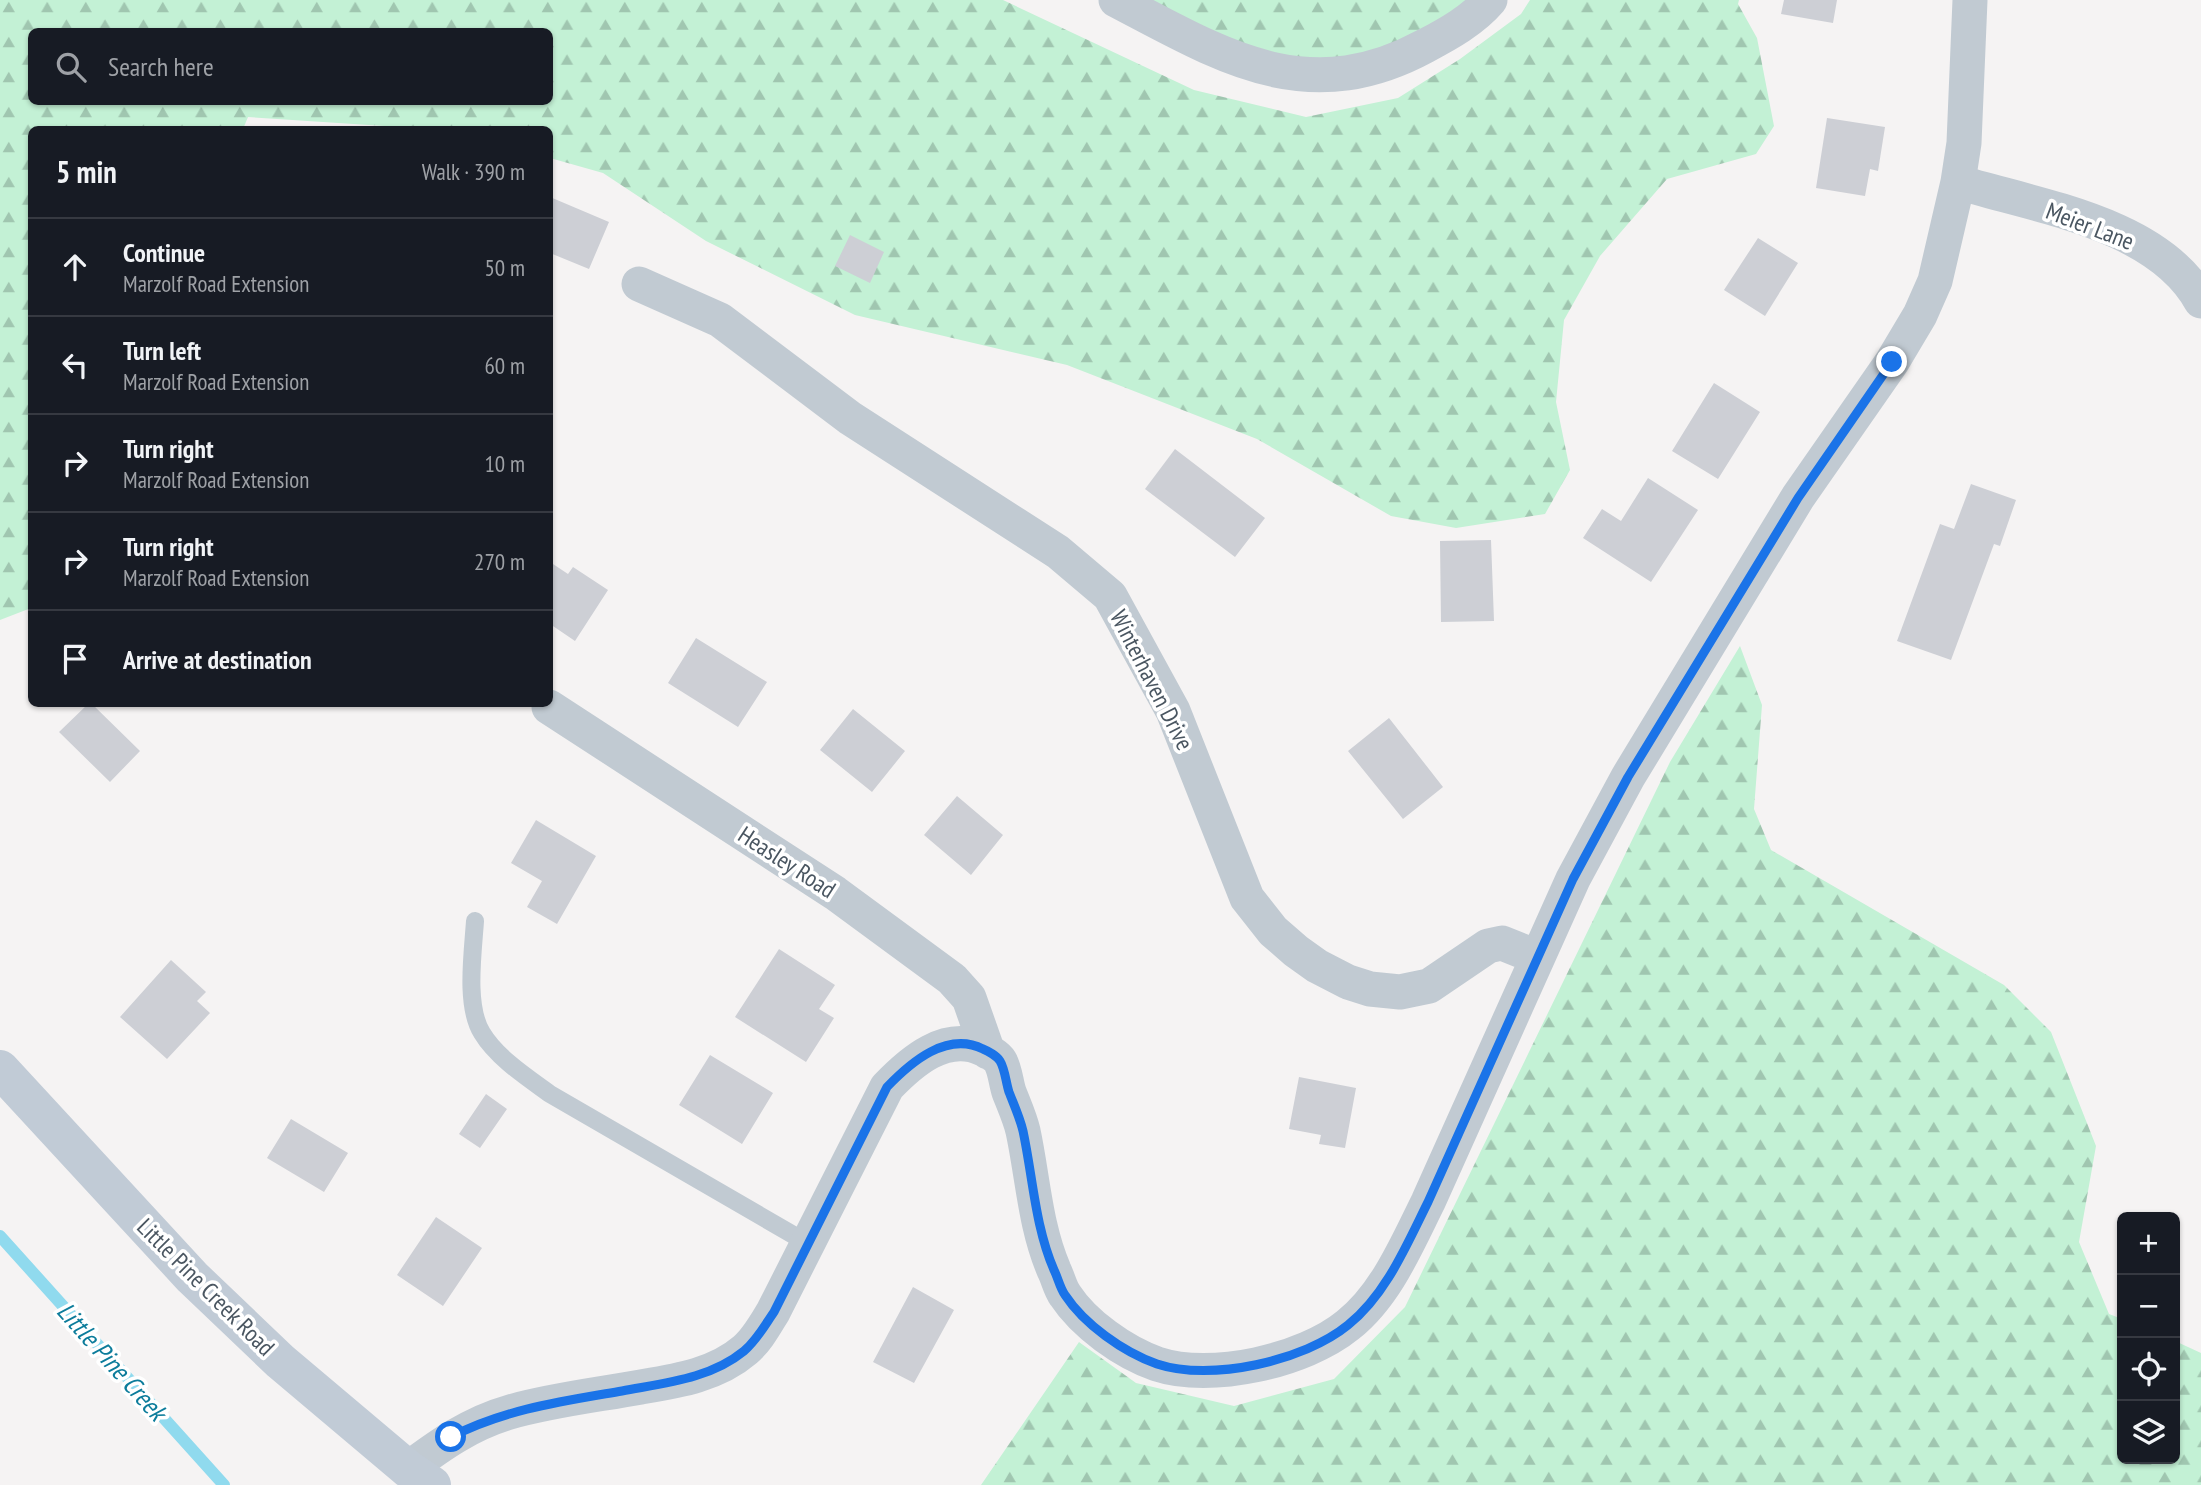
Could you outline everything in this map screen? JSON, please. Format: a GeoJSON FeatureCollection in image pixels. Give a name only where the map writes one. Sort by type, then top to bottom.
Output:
{"type":"FeatureCollection","features":[{"type":"Feature","properties":{"kind":"street"},"geometry":{"type":"LineString","coordinates":[[1116,0],[1194,41],[1244,63],[1279,72],[1320,76],[1365,69],[1404,58],[1442,37],[1480,11],[1490,0]]}},
{"type":"Feature","properties":{"kind":"street","name":"Heasley Road"},"geometry":{"type":"LineString","coordinates":[[549,707],[835,893],[952,979],[969,998],[988,1052],[1000,1061],[1023,1129],[1035,1208],[1048,1255],[1065,1294],[1090,1323],[1125,1348],[1157,1364],[1206,1371],[1275,1361],[1308,1349],[1347,1326],[1366,1307],[1405,1248],[1573,879],[1635,766],[1798,498],[1892,362],[1920,315],[1935,281],[1958,182],[1964,143],[1970,0]]}},
{"type":"Feature","properties":{"kind":"street","name":"Meier Lane"},"geometry":{"type":"LineString","coordinates":[[1958,182],[2072,215],[2118,232],[2175,269],[2201,301]]}},
{"type":"Feature","properties":{"kind":"street","name":"Winterhaven Drive"},"geometry":{"type":"LineString","coordinates":[[639,284],[720,320],[850,418],[1058,552],[1110,596],[1173,711],[1247,898],[1273,931],[1296,951],[1317,966],[1348,982],[1370,989],[1400,992],[1429,986],[1488,946],[1502,943],[1537,957]]}},
{"type":"Feature","properties":{"kind":"street"},"geometry":{"type":"LineString","coordinates":[[420,1477],[451,1437],[472,1426],[510,1412],[684,1379],[719,1368],[745,1350],[774,1312],[887,1087],[907,1067],[942,1047],[954,1043],[974,1044],[988,1052]]}},
{"type":"Feature","properties":{"kind":"street","name":"Little Pine Creek Road"},"geometry":{"type":"LineString","coordinates":[[0,1069],[192,1278],[280,1360],[420,1477]]}},
{"type":"Feature","properties":{"kind":"lane"},"geometry":{"type":"LineString","coordinates":[[475,921],[472,968],[475,1014],[482,1034],[511,1065],[550,1094],[808,1244]]}},
{"type":"Feature","properties":{"kind":"green space"},"geometry":{"type":"Polygon","coordinates":[[[0,0],[1003,0],[1194,90],[1306,117],[1398,98],[1460,59],[1521,14],[1530,0],[1739,0],[1738,4],[1757,38],[1774,126],[1756,154],[1667,179],[1600,256],[1564,320],[1556,402],[1570,470],[1545,514],[1456,528],[1391,516],[1257,439],[1067,365],[855,315],[706,241],[603,173],[553,159],[553,126],[384,126],[248,117],[244,126],[28,126],[28,609],[0,620],[0,0]]]}},
{"type":"Feature","properties":{"kind":"green space"},"geometry":{"type":"Polygon","coordinates":[[[1116,0],[1490,0],[1320,76],[1116,0]]]}},
{"type":"Feature","properties":{"kind":"green space"},"geometry":{"type":"Polygon","coordinates":[[[1740,646],[1762,705],[1754,809],[1771,850],[2004,985],[2051,1032],[2096,1146],[2079,1242],[2109,1314],[2117,1317],[2117,1464],[2180,1464],[2180,1343],[2201,1353],[2201,1485],[981,1485],[1079,1342],[1136,1383],[1234,1406],[1334,1379],[1405,1307],[1670,762],[1740,646]]]}},
{"type":"Feature","properties":{"kind":"building"},"geometry":{"type":"Polygon","coordinates":[[[1784,0],[1837,0],[1833,23],[1781,14],[1784,0]]]}},
{"type":"Feature","properties":{"kind":"building"},"geometry":{"type":"Polygon","coordinates":[[[1827,118],[1885,127],[1878,171],[1870,169],[1865,196],[1816,188],[1827,118]]]}},
{"type":"Feature","properties":{"kind":"building"},"geometry":{"type":"Polygon","coordinates":[[[553,198],[609,222],[589,269],[553,254],[553,198]]]}},
{"type":"Feature","properties":{"kind":"building"},"geometry":{"type":"Polygon","coordinates":[[[850,235],[884,252],[870,283],[835,266],[850,235]]]}},
{"type":"Feature","properties":{"kind":"building"},"geometry":{"type":"Polygon","coordinates":[[[1758,238],[1798,263],[1765,316],[1724,290],[1758,238]]]}},
{"type":"Feature","properties":{"kind":"building"},"geometry":{"type":"Polygon","coordinates":[[[1714,383],[1760,412],[1718,479],[1672,451],[1714,383]]]}},
{"type":"Feature","properties":{"kind":"building"},"geometry":{"type":"Polygon","coordinates":[[[1175,449],[1265,518],[1235,557],[1145,489],[1175,449]]]}},
{"type":"Feature","properties":{"kind":"building"},"geometry":{"type":"Polygon","coordinates":[[[1648,478],[1698,510],[1651,582],[1583,538],[1602,509],[1621,521],[1648,478]]]}},
{"type":"Feature","properties":{"kind":"building"},"geometry":{"type":"Polygon","coordinates":[[[1971,484],[2016,500],[2000,546],[1994,544],[1951,660],[1897,641],[1940,524],[1954,529],[1971,484]]]}},
{"type":"Feature","properties":{"kind":"building"},"geometry":{"type":"Polygon","coordinates":[[[1491,540],[1494,621],[1441,622],[1440,541],[1491,540]]]}},
{"type":"Feature","properties":{"kind":"building"},"geometry":{"type":"Polygon","coordinates":[[[553,564],[568,574],[573,567],[608,590],[575,641],[553,626],[553,564]]]}},
{"type":"Feature","properties":{"kind":"building"},"geometry":{"type":"Polygon","coordinates":[[[696,638],[767,682],[738,727],[668,683],[696,638]]]}},
{"type":"Feature","properties":{"kind":"building"},"geometry":{"type":"Polygon","coordinates":[[[85,707],[95,707],[140,751],[110,782],[59,732],[85,707]]]}},
{"type":"Feature","properties":{"kind":"building"},"geometry":{"type":"Polygon","coordinates":[[[853,709],[905,751],[872,792],[820,750],[853,709]]]}},
{"type":"Feature","properties":{"kind":"building"},"geometry":{"type":"Polygon","coordinates":[[[1389,718],[1443,787],[1403,819],[1348,751],[1389,718]]]}},
{"type":"Feature","properties":{"kind":"building"},"geometry":{"type":"Polygon","coordinates":[[[957,796],[1003,835],[971,875],[924,835],[957,796]]]}},
{"type":"Feature","properties":{"kind":"building"},"geometry":{"type":"Polygon","coordinates":[[[536,820],[596,856],[557,924],[527,907],[542,881],[511,863],[536,820]]]}},
{"type":"Feature","properties":{"kind":"building"},"geometry":{"type":"Polygon","coordinates":[[[779,949],[835,985],[819,1009],[834,1018],[806,1062],[735,1017],[779,949]]]}},
{"type":"Feature","properties":{"kind":"building"},"geometry":{"type":"Polygon","coordinates":[[[171,960],[206,992],[197,1001],[210,1013],[167,1059],[120,1017],[171,960]]]}},
{"type":"Feature","properties":{"kind":"building"},"geometry":{"type":"Polygon","coordinates":[[[710,1055],[773,1093],[742,1144],[679,1105],[710,1055]]]}},
{"type":"Feature","properties":{"kind":"building"},"geometry":{"type":"Polygon","coordinates":[[[1299,1077],[1356,1088],[1345,1148],[1319,1144],[1321,1135],[1289,1129],[1299,1077]]]}},
{"type":"Feature","properties":{"kind":"building"},"geometry":{"type":"Polygon","coordinates":[[[486,1094],[507,1109],[480,1148],[459,1134],[486,1094]]]}},
{"type":"Feature","properties":{"kind":"building"},"geometry":{"type":"Polygon","coordinates":[[[291,1119],[348,1153],[324,1192],[267,1158],[291,1119]]]}},
{"type":"Feature","properties":{"kind":"building"},"geometry":{"type":"Polygon","coordinates":[[[436,1217],[482,1248],[443,1306],[397,1275],[436,1217]]]}},
{"type":"Feature","properties":{"kind":"building"},"geometry":{"type":"Polygon","coordinates":[[[913,1287],[954,1310],[914,1383],[873,1362],[913,1287]]]}},
{"type":"Feature","properties":{"kind":"waterway","name":"Little Pine Creek"},"geometry":{"type":"LineString","coordinates":[[0,1236],[224,1485]]}},
{"type":"Feature","properties":{"kind":"route"},"geometry":{"type":"LineString","coordinates":[[451,1437],[510,1412],[684,1379],[719,1368],[745,1350],[774,1312],[887,1087],[907,1067],[931,1051],[954,1043],[974,1044],[1000,1061],[1023,1129],[1035,1208],[1048,1255],[1065,1294],[1090,1323],[1125,1348],[1157,1364],[1206,1371],[1275,1361],[1308,1349],[1347,1326],[1366,1307],[1405,1248],[1573,879],[1628,777],[1798,498],[1892,362]]}}]}
